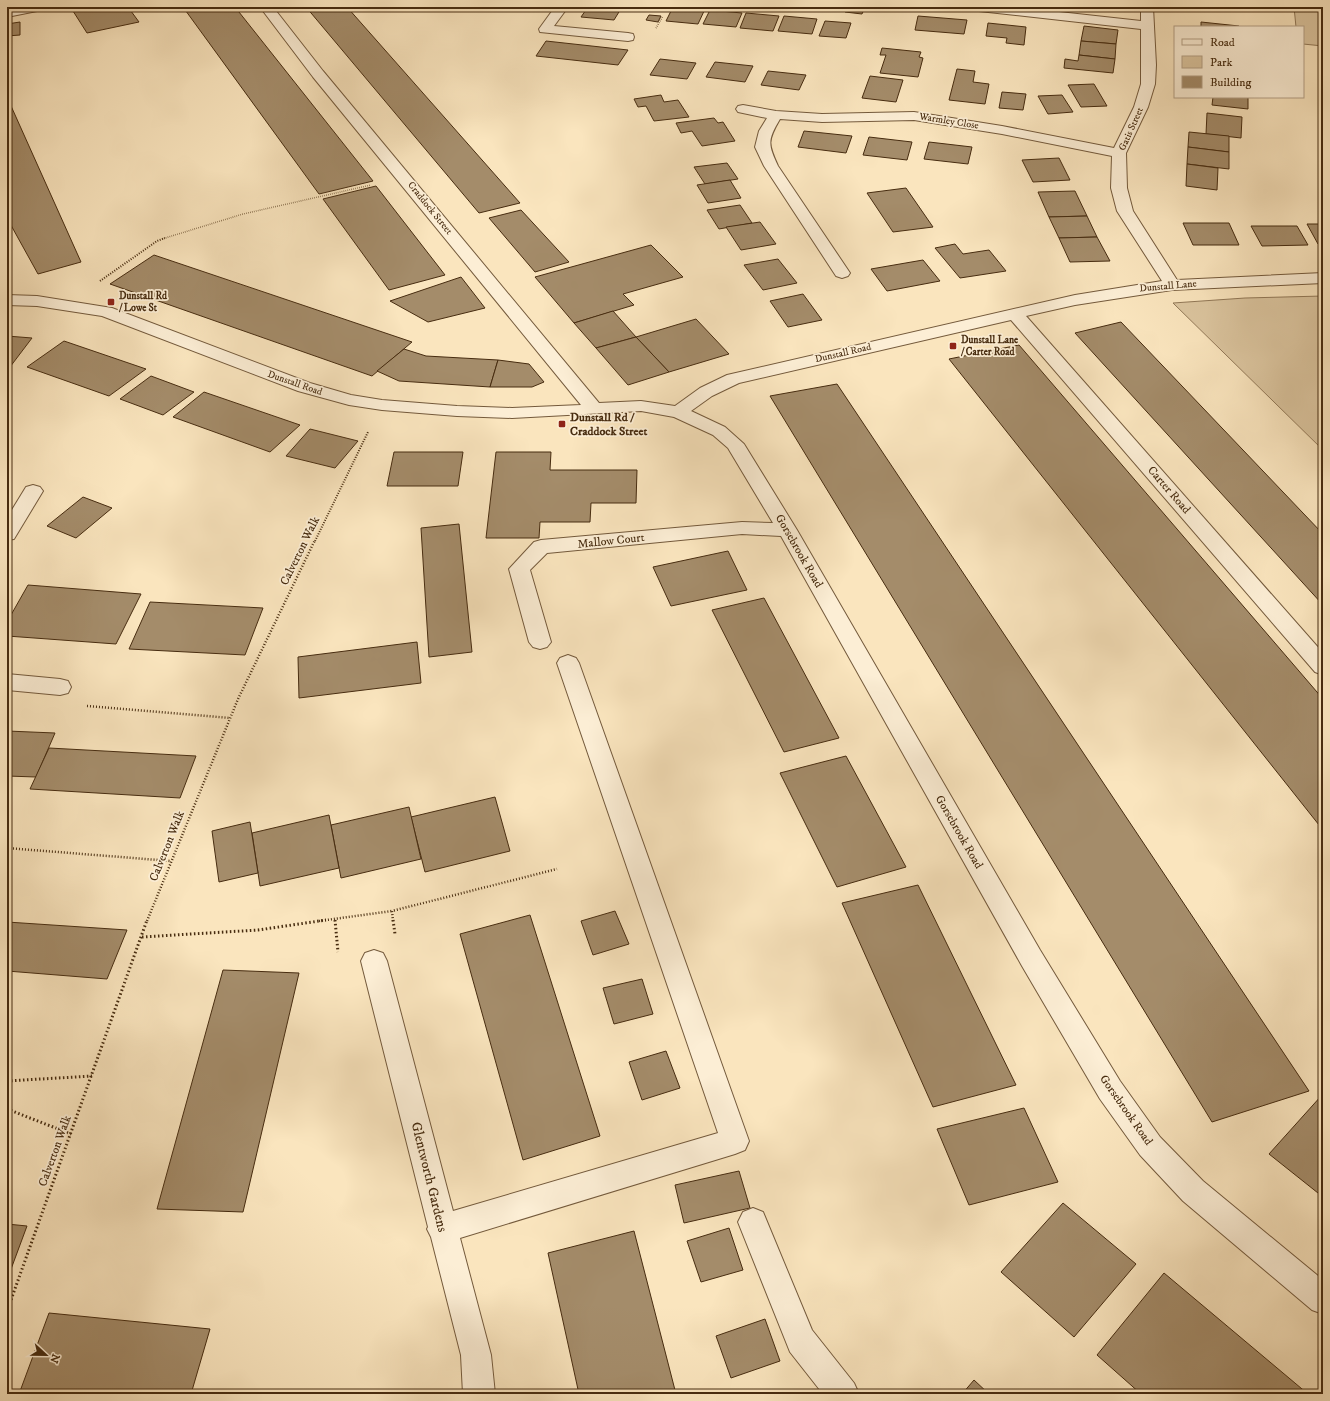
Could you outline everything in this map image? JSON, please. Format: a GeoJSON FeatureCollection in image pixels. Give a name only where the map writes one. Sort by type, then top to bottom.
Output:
{"type":"FeatureCollection","features":[{"type":"Feature","properties":{"kind":"street"},"geometry":{"type":"LineString","coordinates":[[7,13],[38,7]]}},
{"type":"Feature","properties":{"kind":"street","name":"Craddock Street"},"geometry":{"type":"LineString","coordinates":[[266,7],[318,74],[594,409]]}},
{"type":"Feature","properties":{"kind":"street"},"geometry":{"type":"LineString","coordinates":[[562,7],[546,29],[628,37]]}},
{"type":"Feature","properties":{"kind":"street"},"geometry":{"type":"LineString","coordinates":[[979,7],[1148,26]]}},
{"type":"Feature","properties":{"kind":"street","name":"Gatis Street"},"geometry":{"type":"LineString","coordinates":[[1147,7],[1148,84],[1141,107],[1119,153],[1119,188],[1125,211],[1172,285]]}},
{"type":"Feature","properties":{"kind":"street","name":"Warmley Close"},"geometry":{"type":"LineString","coordinates":[[743,109],[776,115],[822,118],[914,116],[1002,130],[1119,153]]}},
{"type":"Feature","properties":{"kind":"street"},"geometry":{"type":"LineString","coordinates":[[776,115],[766,131],[762,147],[771,166],[842,273]]}},
{"type":"Feature","properties":{"kind":"street","name":"Dunstall Lane"},"geometry":{"type":"LineString","coordinates":[[1015,314],[1075,300],[1172,285],[1323,278]]}},
{"type":"Feature","properties":{"kind":"street","name":"Dunstall Road"},"geometry":{"type":"LineString","coordinates":[[7,300],[67,304],[106,312],[304,387],[349,400],[382,405],[456,411],[512,413],[594,409]]}},
{"type":"Feature","properties":{"kind":"street","name":"Dunstall Road"},"geometry":{"type":"LineString","coordinates":[[678,412],[706,392],[733,379],[1015,314]]}},
{"type":"Feature","properties":{"kind":"street","name":"Carter Road"},"geometry":{"type":"LineString","coordinates":[[1015,314],[1323,667]]}},
{"type":"Feature","properties":{"kind":"street","name":"Gorsebrook Road"},"geometry":{"type":"LineString","coordinates":[[594,409],[642,406],[678,412],[700,420],[719,431],[735,444],[787,530],[1031,958],[1110,1090],[1150,1146],[1193,1191],[1323,1299]]}},
{"type":"Feature","properties":{"kind":"street"},"geometry":{"type":"LineString","coordinates":[[7,534],[33,491]]}},
{"type":"Feature","properties":{"kind":"street","name":"Mallow Court"},"geometry":{"type":"LineString","coordinates":[[540,642],[518,569],[541,547],[742,528],[787,530]]}},
{"type":"Feature","properties":{"kind":"street"},"geometry":{"type":"LineString","coordinates":[[442,1229],[735,1141],[568,663]]}},
{"type":"Feature","properties":{"kind":"street"},"geometry":{"type":"LineString","coordinates":[[7,682],[60,686]]}},
{"type":"Feature","properties":{"kind":"street","name":"Glentworth Gardens"},"geometry":{"type":"LineString","coordinates":[[374,961],[442,1229],[476,1355],[479,1394]]}},
{"type":"Feature","properties":{"kind":"street"},"geometry":{"type":"LineString","coordinates":[[753,1222],[801,1341],[843,1394]]}},
{"type":"Feature","properties":{"kind":"path"},"geometry":{"type":"LineString","coordinates":[[67,304],[157,241],[242,214],[405,178]]}},
{"type":"Feature","properties":{"kind":"path","name":"Calverton Walk"},"geometry":{"type":"LineString","coordinates":[[7,1311],[153,906],[238,698],[382,405]]}},
{"type":"Feature","properties":{"kind":"path"},"geometry":{"type":"LineString","coordinates":[[60,686],[51,703],[230,718]]}},
{"type":"Feature","properties":{"kind":"path"},"geometry":{"type":"LineString","coordinates":[[7,848],[171,861]]}},
{"type":"Feature","properties":{"kind":"path"},"geometry":{"type":"LineString","coordinates":[[142,937],[258,930],[392,911],[557,869]]}},
{"type":"Feature","properties":{"kind":"path"},"geometry":{"type":"LineString","coordinates":[[334,920],[338,953],[374,961],[396,935],[392,911]]}},
{"type":"Feature","properties":{"kind":"path"},"geometry":{"type":"LineString","coordinates":[[7,1081],[92,1076]]}},
{"type":"Feature","properties":{"kind":"path"},"geometry":{"type":"LineString","coordinates":[[7,1109],[71,1134]]}},
{"type":"Feature","properties":{"kind":"green space"},"geometry":{"type":"Polygon","coordinates":[[[1294,7],[1323,7],[1323,46],[1304,44],[1304,26],[1296,26],[1294,7]]]}},
{"type":"Feature","properties":{"kind":"green space"},"geometry":{"type":"Polygon","coordinates":[[[1323,296],[1323,450],[1173,303],[1245,298],[1323,296]]]}},
{"type":"Feature","properties":{"kind":"building"},"geometry":{"type":"Polygon","coordinates":[[[94,7],[128,7],[139,22],[87,33],[73,11],[94,7]]]}},
{"type":"Feature","properties":{"kind":"building"},"geometry":{"type":"Polygon","coordinates":[[[183,7],[235,7],[373,181],[319,194],[183,7]]]}},
{"type":"Feature","properties":{"kind":"building"},"geometry":{"type":"Polygon","coordinates":[[[306,7],[347,7],[520,203],[479,213],[306,7]]]}},
{"type":"Feature","properties":{"kind":"building"},"geometry":{"type":"Polygon","coordinates":[[[588,7],[622,7],[614,20],[581,17],[588,7]]]}},
{"type":"Feature","properties":{"kind":"building"},"geometry":{"type":"Polygon","coordinates":[[[673,7],[705,9],[698,24],[666,21],[673,7]]]}},
{"type":"Feature","properties":{"kind":"building"},"geometry":{"type":"Polygon","coordinates":[[[847,7],[865,7],[862,14],[845,12],[847,7]]]}},
{"type":"Feature","properties":{"kind":"building"},"geometry":{"type":"Polygon","coordinates":[[[1265,7],[1287,7],[1288,11],[1265,9],[1265,7]]]}},
{"type":"Feature","properties":{"kind":"building"},"geometry":{"type":"Polygon","coordinates":[[[710,10],[742,13],[736,27],[703,24],[710,10]]]}},
{"type":"Feature","properties":{"kind":"building"},"geometry":{"type":"Polygon","coordinates":[[[746,13],[779,16],[773,31],[740,28],[746,13]]]}},
{"type":"Feature","properties":{"kind":"building"},"geometry":{"type":"Polygon","coordinates":[[[649,15],[661,16],[658,22],[646,20],[649,15]]]}},
{"type":"Feature","properties":{"kind":"building"},"geometry":{"type":"Polygon","coordinates":[[[784,16],[817,19],[812,34],[778,31],[784,16]]]}},
{"type":"Feature","properties":{"kind":"building"},"geometry":{"type":"Polygon","coordinates":[[[918,16],[967,20],[964,34],[915,30],[918,16]]]}},
{"type":"Feature","properties":{"kind":"building"},"geometry":{"type":"Polygon","coordinates":[[[825,21],[851,23],[846,38],[819,36],[825,21]]]}},
{"type":"Feature","properties":{"kind":"building"},"geometry":{"type":"Polygon","coordinates":[[[20,22],[20,35],[7,36],[7,24],[20,22]]]}},
{"type":"Feature","properties":{"kind":"building"},"geometry":{"type":"Polygon","coordinates":[[[1201,22],[1239,26],[1201,26],[1201,22]]]}},
{"type":"Feature","properties":{"kind":"building"},"geometry":{"type":"Polygon","coordinates":[[[988,23],[1026,27],[1024,45],[1006,43],[1007,38],[986,36],[988,23]]]}},
{"type":"Feature","properties":{"kind":"building"},"geometry":{"type":"Polygon","coordinates":[[[1084,26],[1118,30],[1116,44],[1081,41],[1084,26]]]}},
{"type":"Feature","properties":{"kind":"building"},"geometry":{"type":"Polygon","coordinates":[[[546,41],[628,50],[618,65],[536,56],[546,41]]]}},
{"type":"Feature","properties":{"kind":"building"},"geometry":{"type":"Polygon","coordinates":[[[1081,41],[1116,44],[1115,59],[1079,55],[1081,41]]]}},
{"type":"Feature","properties":{"kind":"building"},"geometry":{"type":"Polygon","coordinates":[[[882,48],[921,52],[919,57],[923,58],[918,77],[880,73],[886,55],[880,55],[882,48]]]}},
{"type":"Feature","properties":{"kind":"building"},"geometry":{"type":"Polygon","coordinates":[[[1079,55],[1115,59],[1113,73],[1064,68],[1065,59],[1078,61],[1079,55]]]}},
{"type":"Feature","properties":{"kind":"building"},"geometry":{"type":"Polygon","coordinates":[[[660,59],[696,63],[687,79],[650,75],[660,59]]]}},
{"type":"Feature","properties":{"kind":"building"},"geometry":{"type":"Polygon","coordinates":[[[715,62],[753,66],[745,82],[706,77],[715,62]]]}},
{"type":"Feature","properties":{"kind":"building"},"geometry":{"type":"Polygon","coordinates":[[[957,69],[975,71],[973,82],[989,84],[985,104],[949,100],[957,69]]]}},
{"type":"Feature","properties":{"kind":"building"},"geometry":{"type":"Polygon","coordinates":[[[768,71],[806,75],[799,90],[761,85],[768,71]]]}},
{"type":"Feature","properties":{"kind":"building"},"geometry":{"type":"Polygon","coordinates":[[[870,76],[903,80],[896,102],[862,98],[870,76]]]}},
{"type":"Feature","properties":{"kind":"building"},"geometry":{"type":"Polygon","coordinates":[[[1094,84],[1107,106],[1081,107],[1068,85],[1094,84]]]}},
{"type":"Feature","properties":{"kind":"building"},"geometry":{"type":"Polygon","coordinates":[[[1002,92],[1026,94],[1023,110],[999,108],[1002,92]]]}},
{"type":"Feature","properties":{"kind":"building"},"geometry":{"type":"Polygon","coordinates":[[[661,95],[664,102],[678,100],[689,117],[654,121],[646,106],[638,107],[634,99],[661,95]]]}},
{"type":"Feature","properties":{"kind":"building"},"geometry":{"type":"Polygon","coordinates":[[[1062,95],[1073,112],[1048,114],[1038,96],[1062,95]]]}},
{"type":"Feature","properties":{"kind":"building"},"geometry":{"type":"Polygon","coordinates":[[[7,97],[81,262],[38,274],[7,218],[7,97]]]}},
{"type":"Feature","properties":{"kind":"building"},"geometry":{"type":"Polygon","coordinates":[[[1213,98],[1248,98],[1248,109],[1212,105],[1213,98]]]}},
{"type":"Feature","properties":{"kind":"building"},"geometry":{"type":"Polygon","coordinates":[[[1207,113],[1242,117],[1241,138],[1206,134],[1207,113]]]}},
{"type":"Feature","properties":{"kind":"building"},"geometry":{"type":"Polygon","coordinates":[[[714,118],[718,123],[723,122],[735,141],[702,146],[692,131],[681,133],[676,123],[714,118]]]}},
{"type":"Feature","properties":{"kind":"building"},"geometry":{"type":"Polygon","coordinates":[[[804,131],[852,136],[846,153],[798,147],[804,131]]]}},
{"type":"Feature","properties":{"kind":"building"},"geometry":{"type":"Polygon","coordinates":[[[1189,132],[1229,136],[1229,152],[1188,147],[1189,132]]]}},
{"type":"Feature","properties":{"kind":"building"},"geometry":{"type":"Polygon","coordinates":[[[869,137],[912,142],[907,160],[863,155],[869,137]]]}},
{"type":"Feature","properties":{"kind":"building"},"geometry":{"type":"Polygon","coordinates":[[[929,142],[972,147],[968,164],[924,159],[929,142]]]}},
{"type":"Feature","properties":{"kind":"building"},"geometry":{"type":"Polygon","coordinates":[[[1188,147],[1229,152],[1229,169],[1187,164],[1188,147]]]}},
{"type":"Feature","properties":{"kind":"building"},"geometry":{"type":"Polygon","coordinates":[[[1059,158],[1070,180],[1033,182],[1022,160],[1059,158]]]}},
{"type":"Feature","properties":{"kind":"building"},"geometry":{"type":"Polygon","coordinates":[[[727,163],[738,179],[705,184],[694,167],[727,163]]]}},
{"type":"Feature","properties":{"kind":"building"},"geometry":{"type":"Polygon","coordinates":[[[1187,164],[1218,168],[1217,190],[1186,186],[1187,164]]]}},
{"type":"Feature","properties":{"kind":"building"},"geometry":{"type":"Polygon","coordinates":[[[730,180],[741,198],[708,203],[697,185],[730,180]]]}},
{"type":"Feature","properties":{"kind":"building"},"geometry":{"type":"Polygon","coordinates":[[[376,186],[445,275],[389,290],[323,199],[376,186]]]}},
{"type":"Feature","properties":{"kind":"building"},"geometry":{"type":"Polygon","coordinates":[[[906,188],[933,227],[893,232],[867,193],[906,188]]]}},
{"type":"Feature","properties":{"kind":"building"},"geometry":{"type":"Polygon","coordinates":[[[1075,191],[1087,216],[1049,217],[1038,192],[1075,191]]]}},
{"type":"Feature","properties":{"kind":"building"},"geometry":{"type":"Polygon","coordinates":[[[740,205],[752,223],[719,229],[707,210],[740,205]]]}},
{"type":"Feature","properties":{"kind":"building"},"geometry":{"type":"Polygon","coordinates":[[[521,210],[569,262],[535,272],[489,218],[521,210]]]}},
{"type":"Feature","properties":{"kind":"building"},"geometry":{"type":"Polygon","coordinates":[[[1087,216],[1097,237],[1059,238],[1049,217],[1087,216]]]}},
{"type":"Feature","properties":{"kind":"building"},"geometry":{"type":"Polygon","coordinates":[[[760,222],[776,244],[741,250],[726,227],[760,222]]]}},
{"type":"Feature","properties":{"kind":"building"},"geometry":{"type":"Polygon","coordinates":[[[1183,223],[1229,223],[1239,245],[1193,245],[1183,223]]]}},
{"type":"Feature","properties":{"kind":"building"},"geometry":{"type":"Polygon","coordinates":[[[1307,224],[1323,224],[1323,244],[1318,244],[1307,224]]]}},
{"type":"Feature","properties":{"kind":"building"},"geometry":{"type":"Polygon","coordinates":[[[1251,226],[1297,226],[1308,245],[1262,246],[1251,226]]]}},
{"type":"Feature","properties":{"kind":"building"},"geometry":{"type":"Polygon","coordinates":[[[1097,237],[1110,261],[1070,262],[1059,238],[1097,237]]]}},
{"type":"Feature","properties":{"kind":"building"},"geometry":{"type":"Polygon","coordinates":[[[955,244],[963,254],[989,250],[1006,271],[960,278],[935,248],[955,244]]]}},
{"type":"Feature","properties":{"kind":"building"},"geometry":{"type":"Polygon","coordinates":[[[651,245],[683,277],[623,294],[634,305],[574,323],[535,277],[651,245]]]}},
{"type":"Feature","properties":{"kind":"building"},"geometry":{"type":"Polygon","coordinates":[[[154,255],[412,342],[372,376],[110,284],[154,255]]]}},
{"type":"Feature","properties":{"kind":"building"},"geometry":{"type":"Polygon","coordinates":[[[778,259],[797,283],[763,290],[744,265],[778,259]]]}},
{"type":"Feature","properties":{"kind":"building"},"geometry":{"type":"Polygon","coordinates":[[[923,260],[940,281],[887,291],[871,269],[923,260]]]}},
{"type":"Feature","properties":{"kind":"building"},"geometry":{"type":"Polygon","coordinates":[[[461,277],[485,308],[428,322],[390,301],[461,277]]]}},
{"type":"Feature","properties":{"kind":"building"},"geometry":{"type":"Polygon","coordinates":[[[803,294],[822,320],[788,327],[770,301],[803,294]]]}},
{"type":"Feature","properties":{"kind":"building"},"geometry":{"type":"Polygon","coordinates":[[[613,311],[636,337],[596,348],[574,323],[613,311]]]}},
{"type":"Feature","properties":{"kind":"building"},"geometry":{"type":"Polygon","coordinates":[[[696,319],[729,354],[669,372],[636,337],[696,319]]]}},
{"type":"Feature","properties":{"kind":"building"},"geometry":{"type":"Polygon","coordinates":[[[1121,322],[1323,534],[1323,605],[1075,333],[1121,322]]]}},
{"type":"Feature","properties":{"kind":"building"},"geometry":{"type":"Polygon","coordinates":[[[7,336],[32,338],[10,367],[7,367],[7,336]]]}},
{"type":"Feature","properties":{"kind":"building"},"geometry":{"type":"Polygon","coordinates":[[[636,337],[669,372],[628,385],[596,348],[636,337]]]}},
{"type":"Feature","properties":{"kind":"building"},"geometry":{"type":"Polygon","coordinates":[[[64,341],[146,369],[109,396],[27,367],[64,341]]]}},
{"type":"Feature","properties":{"kind":"building"},"geometry":{"type":"Polygon","coordinates":[[[1019,345],[1323,699],[1323,830],[949,359],[1019,345]]]}},
{"type":"Feature","properties":{"kind":"building"},"geometry":{"type":"Polygon","coordinates":[[[404,349],[426,356],[498,360],[490,387],[399,381],[377,371],[404,349]]]}},
{"type":"Feature","properties":{"kind":"building"},"geometry":{"type":"Polygon","coordinates":[[[498,360],[529,364],[544,382],[532,387],[490,387],[498,360]]]}},
{"type":"Feature","properties":{"kind":"building"},"geometry":{"type":"Polygon","coordinates":[[[151,376],[194,392],[163,415],[120,399],[151,376]]]}},
{"type":"Feature","properties":{"kind":"building"},"geometry":{"type":"Polygon","coordinates":[[[837,384],[1309,1091],[1212,1122],[770,396],[837,384]]]}},
{"type":"Feature","properties":{"kind":"building"},"geometry":{"type":"Polygon","coordinates":[[[204,392],[300,425],[270,452],[173,417],[204,392]]]}},
{"type":"Feature","properties":{"kind":"building"},"geometry":{"type":"Polygon","coordinates":[[[310,429],[358,441],[335,468],[286,456],[310,429]]]}},
{"type":"Feature","properties":{"kind":"building"},"geometry":{"type":"Polygon","coordinates":[[[394,452],[463,452],[458,486],[387,486],[394,452]]]}},
{"type":"Feature","properties":{"kind":"building"},"geometry":{"type":"Polygon","coordinates":[[[496,452],[551,452],[550,470],[637,470],[636,503],[591,503],[590,522],[540,522],[539,538],[486,538],[496,452]]]}},
{"type":"Feature","properties":{"kind":"building"},"geometry":{"type":"Polygon","coordinates":[[[83,497],[112,508],[76,538],[47,526],[83,497]]]}},
{"type":"Feature","properties":{"kind":"building"},"geometry":{"type":"Polygon","coordinates":[[[459,524],[472,652],[429,657],[421,528],[459,524]]]}},
{"type":"Feature","properties":{"kind":"building"},"geometry":{"type":"Polygon","coordinates":[[[728,551],[747,590],[671,606],[653,567],[728,551]]]}},
{"type":"Feature","properties":{"kind":"building"},"geometry":{"type":"Polygon","coordinates":[[[28,585],[141,594],[116,644],[7,636],[7,622],[28,585]]]}},
{"type":"Feature","properties":{"kind":"building"},"geometry":{"type":"Polygon","coordinates":[[[764,598],[839,738],[784,752],[712,610],[764,598]]]}},
{"type":"Feature","properties":{"kind":"building"},"geometry":{"type":"Polygon","coordinates":[[[150,602],[263,608],[245,655],[129,649],[150,602]]]}},
{"type":"Feature","properties":{"kind":"building"},"geometry":{"type":"Polygon","coordinates":[[[417,642],[421,683],[299,698],[298,657],[417,642]]]}},
{"type":"Feature","properties":{"kind":"building"},"geometry":{"type":"Polygon","coordinates":[[[7,731],[55,733],[36,777],[7,776],[7,731]]]}},
{"type":"Feature","properties":{"kind":"building"},"geometry":{"type":"Polygon","coordinates":[[[49,748],[196,756],[180,798],[30,789],[49,748]]]}},
{"type":"Feature","properties":{"kind":"building"},"geometry":{"type":"Polygon","coordinates":[[[846,756],[906,867],[837,887],[780,773],[846,756]]]}},
{"type":"Feature","properties":{"kind":"building"},"geometry":{"type":"Polygon","coordinates":[[[495,797],[510,851],[425,872],[411,817],[495,797]]]}},
{"type":"Feature","properties":{"kind":"building"},"geometry":{"type":"Polygon","coordinates":[[[409,807],[421,859],[341,878],[331,825],[409,807]]]}},
{"type":"Feature","properties":{"kind":"building"},"geometry":{"type":"Polygon","coordinates":[[[329,815],[339,868],[260,886],[252,833],[329,815]]]}},
{"type":"Feature","properties":{"kind":"building"},"geometry":{"type":"Polygon","coordinates":[[[250,822],[258,873],[219,882],[212,831],[250,822]]]}},
{"type":"Feature","properties":{"kind":"building"},"geometry":{"type":"Polygon","coordinates":[[[918,885],[1016,1085],[933,1107],[842,903],[918,885]]]}},
{"type":"Feature","properties":{"kind":"building"},"geometry":{"type":"Polygon","coordinates":[[[615,911],[629,944],[593,955],[581,921],[615,911]]]}},
{"type":"Feature","properties":{"kind":"building"},"geometry":{"type":"Polygon","coordinates":[[[530,915],[600,1136],[523,1160],[460,934],[530,915]]]}},
{"type":"Feature","properties":{"kind":"building"},"geometry":{"type":"Polygon","coordinates":[[[7,922],[127,930],[107,979],[7,971],[7,922]]]}},
{"type":"Feature","properties":{"kind":"building"},"geometry":{"type":"Polygon","coordinates":[[[223,970],[299,973],[243,1212],[157,1209],[223,970]]]}},
{"type":"Feature","properties":{"kind":"building"},"geometry":{"type":"Polygon","coordinates":[[[642,979],[653,1014],[614,1024],[603,988],[642,979]]]}},
{"type":"Feature","properties":{"kind":"building"},"geometry":{"type":"Polygon","coordinates":[[[666,1051],[680,1088],[642,1100],[629,1062],[666,1051]]]}},
{"type":"Feature","properties":{"kind":"building"},"geometry":{"type":"Polygon","coordinates":[[[1322,1095],[1323,1096],[1323,1197],[1269,1154],[1322,1095]]]}},
{"type":"Feature","properties":{"kind":"building"},"geometry":{"type":"Polygon","coordinates":[[[1024,1108],[1058,1182],[969,1205],[937,1129],[1024,1108]]]}},
{"type":"Feature","properties":{"kind":"building"},"geometry":{"type":"Polygon","coordinates":[[[739,1171],[750,1208],[684,1223],[675,1185],[739,1171]]]}},
{"type":"Feature","properties":{"kind":"building"},"geometry":{"type":"Polygon","coordinates":[[[1063,1203],[1136,1264],[1074,1337],[1001,1272],[1063,1203]]]}},
{"type":"Feature","properties":{"kind":"building"},"geometry":{"type":"Polygon","coordinates":[[[7,1224],[27,1226],[7,1280],[7,1224]]]}},
{"type":"Feature","properties":{"kind":"building"},"geometry":{"type":"Polygon","coordinates":[[[729,1228],[743,1270],[701,1282],[687,1241],[729,1228]]]}},
{"type":"Feature","properties":{"kind":"building"},"geometry":{"type":"Polygon","coordinates":[[[634,1231],[676,1394],[579,1394],[548,1253],[634,1231]]]}},
{"type":"Feature","properties":{"kind":"building"},"geometry":{"type":"Polygon","coordinates":[[[1164,1273],[1308,1394],[1141,1394],[1097,1355],[1164,1273]]]}},
{"type":"Feature","properties":{"kind":"building"},"geometry":{"type":"Polygon","coordinates":[[[49,1313],[210,1329],[191,1394],[19,1394],[49,1313]]]}},
{"type":"Feature","properties":{"kind":"building"},"geometry":{"type":"Polygon","coordinates":[[[765,1319],[780,1361],[731,1378],[716,1336],[765,1319]]]}},
{"type":"Feature","properties":{"kind":"building"},"geometry":{"type":"Polygon","coordinates":[[[974,1380],[989,1394],[962,1394],[974,1380]]]}},
{"type":"Feature","properties":{"kind":"place","name":"Dunstall Rd / Lowe St"},"geometry":{"type":"Point","coordinates":[111,302]}},
{"type":"Feature","properties":{"kind":"place","name":"Dunstall Lane / Carter Road"},"geometry":{"type":"Point","coordinates":[953,346]}},
{"type":"Feature","properties":{"kind":"place","name":"Dunstall Rd / Craddock Street"},"geometry":{"type":"Point","coordinates":[562,424]}}]}
